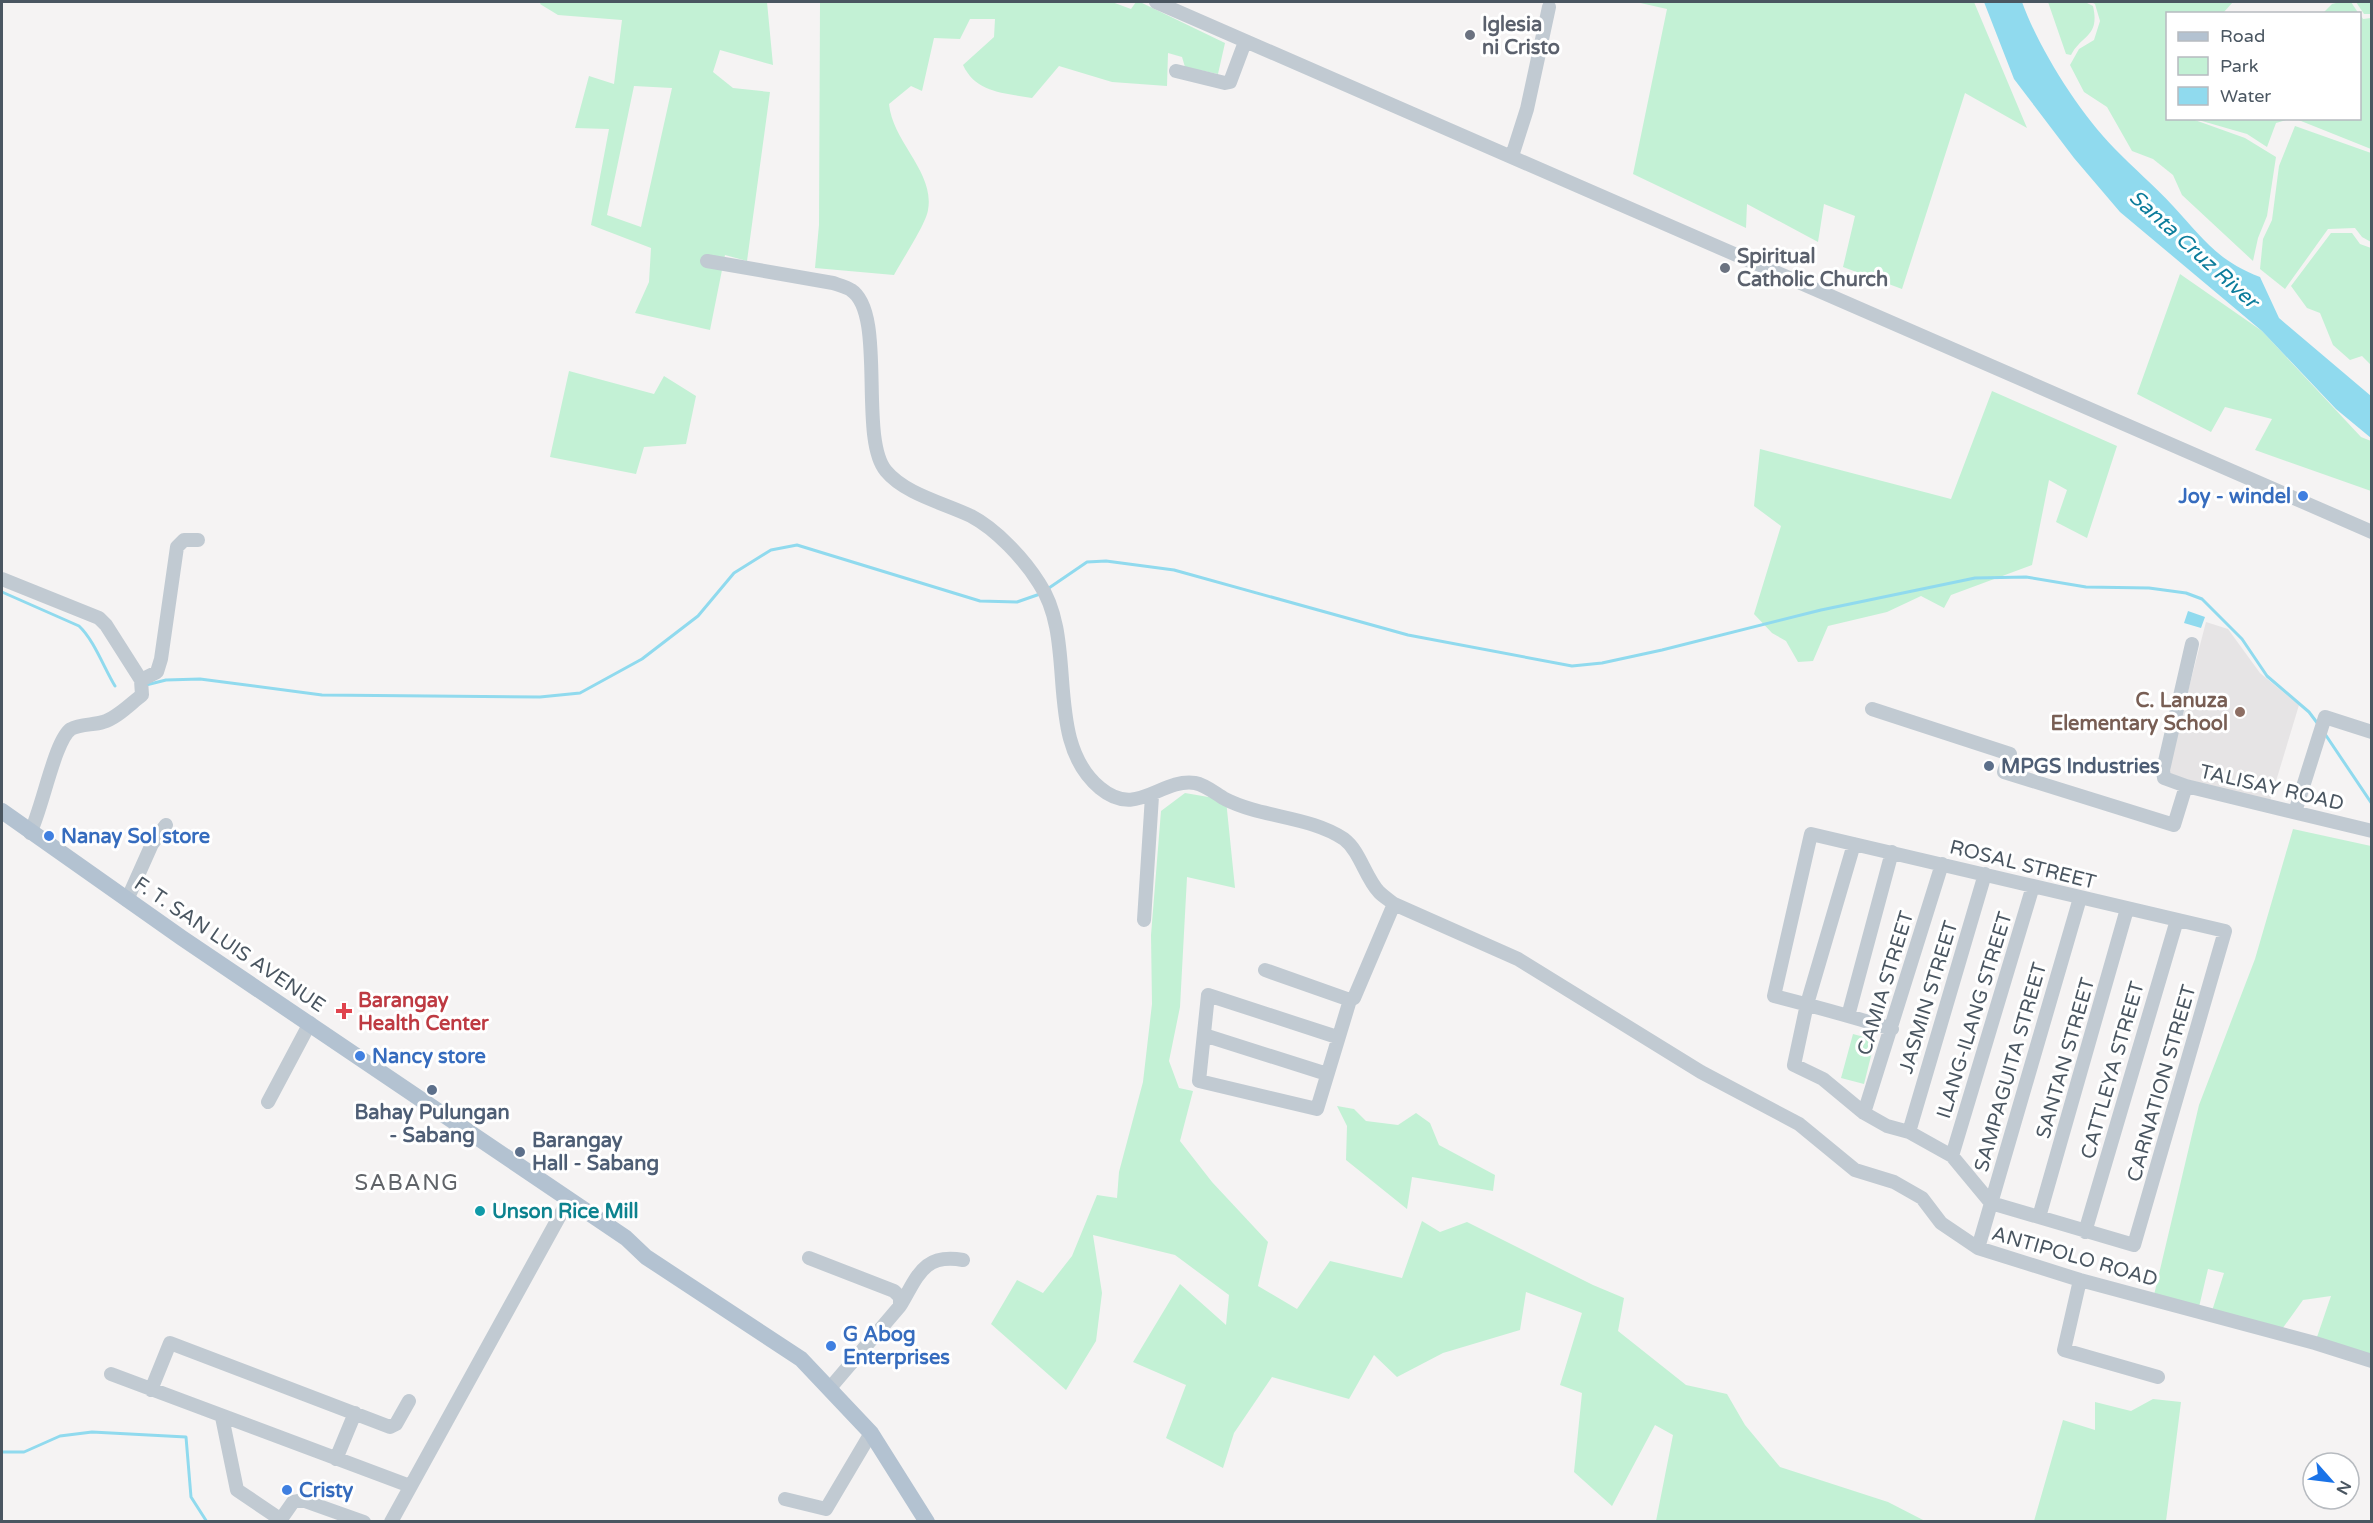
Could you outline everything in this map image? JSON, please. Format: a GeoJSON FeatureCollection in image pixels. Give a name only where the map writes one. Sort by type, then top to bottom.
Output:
{"type":"FeatureCollection","features":[{"type":"Feature","properties":{"kind":"main road","name":"F. T. SAN LUIS AVENUE"},"geometry":{"type":"LineString","coordinates":[[2,811],[127,900],[626,1238],[646,1257],[801,1359],[871,1433],[927,1521]]}},
{"type":"Feature","properties":{"kind":"street"},"geometry":{"type":"LineString","coordinates":[[1156,2],[2372,532]]}},
{"type":"Feature","properties":{"kind":"street"},"geometry":{"type":"LineString","coordinates":[[1512,156],[1527,109],[1549,7]]}},
{"type":"Feature","properties":{"kind":"street"},"geometry":{"type":"LineString","coordinates":[[1176,71],[1225,83],[1230,82],[1245,42]]}},
{"type":"Feature","properties":{"kind":"street"},"geometry":{"type":"LineString","coordinates":[[707,261],[833,283],[852,290],[863,305],[872,358],[874,438],[878,460],[887,473],[906,486],[973,518],[996,532],[1040,584],[1055,623],[1069,740],[1083,767],[1098,786],[1113,796],[1131,800],[1152,796],[1176,785],[1195,783],[1226,800],[1324,830],[1346,840],[1378,891],[1394,904],[1354,998],[1350,1000],[1317,1109],[1199,1082],[1208,995],[1337,1037]]}},
{"type":"Feature","properties":{"kind":"street"},"geometry":{"type":"LineString","coordinates":[[141,680],[159,668],[177,547],[184,540],[198,540]]}},
{"type":"Feature","properties":{"kind":"street"},"geometry":{"type":"LineString","coordinates":[[2,579],[99,618],[106,625],[141,680],[142,695],[111,719],[73,728],[65,735],[59,746],[42,807],[30,833]]}},
{"type":"Feature","properties":{"kind":"street","name":"TALISAY ROAD"},"geometry":{"type":"LineString","coordinates":[[2192,644],[2163,770],[2164,777],[2186,786],[2372,831]]}},
{"type":"Feature","properties":{"kind":"street"},"geometry":{"type":"LineString","coordinates":[[1872,710],[2010,754],[2004,772],[2174,825],[2186,786]]}},
{"type":"Feature","properties":{"kind":"street"},"geometry":{"type":"LineString","coordinates":[[2295,812],[2325,717],[2372,732]]}},
{"type":"Feature","properties":{"kind":"street"},"geometry":{"type":"LineString","coordinates":[[1144,920],[1152,796]]}},
{"type":"Feature","properties":{"kind":"street"},"geometry":{"type":"LineString","coordinates":[[127,900],[152,844],[166,825]]}},
{"type":"Feature","properties":{"kind":"street","name":"ROSAL STREET"},"geometry":{"type":"LineString","coordinates":[[1807,1004],[1774,996],[1811,834],[2225,931]]}},
{"type":"Feature","properties":{"kind":"street"},"geometry":{"type":"LineString","coordinates":[[1854,844],[1807,1004],[1794,1065],[1823,1079],[1864,1113],[1887,1126],[1909,1132],[1952,1156],[1991,1203],[2085,1232]]}},
{"type":"Feature","properties":{"kind":"street"},"geometry":{"type":"LineString","coordinates":[[1848,1016],[1892,852]]}},
{"type":"Feature","properties":{"kind":"street","name":"CAMIA STREET"},"geometry":{"type":"LineString","coordinates":[[1864,1113],[1942,864]]}},
{"type":"Feature","properties":{"kind":"street","name":"JASMIN STREET"},"geometry":{"type":"LineString","coordinates":[[1909,1132],[1986,874]]}},
{"type":"Feature","properties":{"kind":"street","name":"ILANG-ILANG STREET"},"geometry":{"type":"LineString","coordinates":[[1952,1156],[2034,886]]}},
{"type":"Feature","properties":{"kind":"street","name":"SAMPAGUITA STREET"},"geometry":{"type":"LineString","coordinates":[[1978,1248],[2080,898]]}},
{"type":"Feature","properties":{"kind":"street","name":"ANTIPOLO ROAD"},"geometry":{"type":"LineString","coordinates":[[1394,904],[1518,959],[1701,1072],[1799,1124],[1854,1170],[1894,1182],[1922,1198],[1941,1223],[1978,1248],[2080,1280],[2315,1343],[2372,1361]]}},
{"type":"Feature","properties":{"kind":"street","name":"SANTAN STREET"},"geometry":{"type":"LineString","coordinates":[[2039,1217],[2127,909]]}},
{"type":"Feature","properties":{"kind":"street","name":"CATTLEYA STREET"},"geometry":{"type":"LineString","coordinates":[[2085,1232],[2177,920]]}},
{"type":"Feature","properties":{"kind":"street","name":"CARNATION STREET"},"geometry":{"type":"LineString","coordinates":[[2085,1232],[2134,1245],[2225,931]]}},
{"type":"Feature","properties":{"kind":"street"},"geometry":{"type":"LineString","coordinates":[[1265,970],[1350,1000]]}},
{"type":"Feature","properties":{"kind":"street"},"geometry":{"type":"LineString","coordinates":[[1807,1004],[1892,1029]]}},
{"type":"Feature","properties":{"kind":"street"},"geometry":{"type":"LineString","coordinates":[[268,1102],[310,1023]]}},
{"type":"Feature","properties":{"kind":"street"},"geometry":{"type":"LineString","coordinates":[[1204,1035],[1327,1074]]}},
{"type":"Feature","properties":{"kind":"street"},"geometry":{"type":"LineString","coordinates":[[391,1521],[569,1199]]}},
{"type":"Feature","properties":{"kind":"street"},"geometry":{"type":"LineString","coordinates":[[809,1258],[894,1291],[900,1297],[900,1306]]}},
{"type":"Feature","properties":{"kind":"street"},"geometry":{"type":"LineString","coordinates":[[830,1388],[900,1306],[925,1265],[939,1258],[963,1260]]}},
{"type":"Feature","properties":{"kind":"street"},"geometry":{"type":"LineString","coordinates":[[2080,1280],[2064,1350],[2158,1377]]}},
{"type":"Feature","properties":{"kind":"street"},"geometry":{"type":"LineString","coordinates":[[151,1390],[170,1343],[390,1427],[396,1424],[409,1401]]}},
{"type":"Feature","properties":{"kind":"street"},"geometry":{"type":"LineString","coordinates":[[111,1374],[410,1486]]}},
{"type":"Feature","properties":{"kind":"street"},"geometry":{"type":"LineString","coordinates":[[336,1459],[355,1413]]}},
{"type":"Feature","properties":{"kind":"street"},"geometry":{"type":"LineString","coordinates":[[222,1417],[237,1490],[280,1520],[293,1502],[302,1500],[364,1521]]}},
{"type":"Feature","properties":{"kind":"street"},"geometry":{"type":"LineString","coordinates":[[785,1499],[826,1509],[871,1433]]}},
{"type":"Feature","properties":{"kind":"shaded area","name":"C. Lanuza Elementary School"},"geometry":{"type":"Polygon","coordinates":[[[2206,622],[2228,629],[2260,673],[2299,705],[2270,801],[2170,775],[2167,772],[2206,622]]]}},
{"type":"Feature","properties":{"kind":"green space"},"geometry":{"type":"Polygon","coordinates":[[[541,2],[767,2],[773,65],[720,50],[713,72],[733,88],[770,92],[747,261],[725,255],[710,330],[635,313],[649,282],[651,248],[591,225],[609,129],[575,128],[589,76],[614,84],[622,20],[558,15],[540,4],[541,2]],[[634,86],[607,215],[641,227],[672,88],[634,86]]]}},
{"type":"Feature","properties":{"kind":"green space"},"geometry":{"type":"Polygon","coordinates":[[[820,2],[1112,2],[1131,9],[1136,2],[1140,2],[1225,43],[1218,74],[1185,67],[1182,57],[1168,53],[1167,86],[1112,82],[1059,66],[1032,98],[1001,93],[983,86],[975,81],[963,65],[994,37],[995,19],[970,19],[960,39],[934,38],[922,91],[911,86],[889,104],[898,132],[920,170],[928,196],[928,210],[918,233],[894,275],[815,268],[819,225],[820,2]]]}},
{"type":"Feature","properties":{"kind":"green space"},"geometry":{"type":"Polygon","coordinates":[[[1636,2],[1974,2],[2027,128],[1965,93],[1902,289],[1843,267],[1855,216],[1824,204],[1818,242],[1747,204],[1746,228],[1633,174],[1667,9],[1636,2]]]}},
{"type":"Feature","properties":{"kind":"green space"},"geometry":{"type":"Polygon","coordinates":[[[2048,2],[2085,2],[2093,6],[2095,16],[2092,30],[2071,55],[2066,54],[2048,2]]]}},
{"type":"Feature","properties":{"kind":"green space"},"geometry":{"type":"Polygon","coordinates":[[[2091,2],[2233,2],[2224,12],[2166,12],[2166,120],[2195,120],[2245,138],[2276,157],[2267,216],[2258,238],[2253,261],[2182,195],[2173,175],[2153,159],[2132,151],[2107,107],[2084,92],[2070,65],[2079,49],[2094,40],[2100,21],[2095,4],[2091,2]]]}},
{"type":"Feature","properties":{"kind":"green space"},"geometry":{"type":"Polygon","coordinates":[[[2351,2],[2358,12],[2324,12],[2332,4],[2351,2]]]}},
{"type":"Feature","properties":{"kind":"green space"},"geometry":{"type":"Polygon","coordinates":[[[2356,2],[2371,2],[2371,14],[2364,14],[2356,2]]]}},
{"type":"Feature","properties":{"kind":"green space"},"geometry":{"type":"Polygon","coordinates":[[[2361,16],[2363,19],[2371,18],[2371,149],[2298,120],[2361,120],[2361,16]]]}},
{"type":"Feature","properties":{"kind":"green space"},"geometry":{"type":"Polygon","coordinates":[[[2198,120],[2286,120],[2276,123],[2267,147],[2247,134],[2198,120]]]}},
{"type":"Feature","properties":{"kind":"green space"},"geometry":{"type":"Polygon","coordinates":[[[2295,126],[2371,153],[2371,242],[2362,237],[2355,228],[2328,229],[2285,289],[2260,269],[2263,239],[2272,220],[2279,166],[2295,126]]]}},
{"type":"Feature","properties":{"kind":"green space"},"geometry":{"type":"Polygon","coordinates":[[[2331,233],[2352,233],[2360,244],[2371,248],[2371,365],[2362,356],[2350,360],[2333,345],[2320,313],[2307,308],[2291,286],[2331,233]]]}},
{"type":"Feature","properties":{"kind":"green space"},"geometry":{"type":"Polygon","coordinates":[[[2180,274],[2262,331],[2361,437],[2371,441],[2371,491],[2255,450],[2272,419],[2225,407],[2211,432],[2137,394],[2180,274]]]}},
{"type":"Feature","properties":{"kind":"green space"},"geometry":{"type":"Polygon","coordinates":[[[569,371],[654,394],[664,376],[696,396],[686,444],[644,447],[636,474],[550,457],[569,371]]]}},
{"type":"Feature","properties":{"kind":"green space"},"geometry":{"type":"Polygon","coordinates":[[[1992,391],[2117,446],[2087,538],[2056,522],[2067,490],[2049,480],[2032,565],[1951,595],[1944,608],[1921,596],[1887,612],[1828,626],[1813,661],[1798,662],[1786,641],[1772,633],[1754,614],[1781,526],[1754,506],[1760,449],[1951,499],[1992,391]]]}},
{"type":"Feature","properties":{"kind":"green space"},"geometry":{"type":"Polygon","coordinates":[[[1185,793],[1226,800],[1235,888],[1187,877],[1180,1007],[1169,1061],[1179,1088],[1193,1091],[1180,1141],[1212,1182],[1268,1242],[1258,1286],[1297,1309],[1330,1261],[1402,1278],[1422,1221],[1440,1232],[1467,1222],[1593,1285],[1624,1298],[1618,1331],[1686,1385],[1727,1394],[1745,1425],[1780,1467],[1888,1502],[1925,1521],[1656,1521],[1673,1435],[1655,1425],[1612,1506],[1574,1472],[1582,1393],[1560,1385],[1582,1313],[1526,1292],[1520,1330],[1443,1353],[1397,1377],[1374,1355],[1349,1399],[1272,1377],[1234,1433],[1223,1468],[1166,1438],[1186,1385],[1133,1362],[1180,1284],[1226,1325],[1229,1295],[1175,1255],[1093,1235],[1102,1293],[1096,1341],[1066,1390],[991,1324],[1017,1280],[1043,1293],[1072,1256],[1097,1195],[1117,1198],[1119,1172],[1143,1082],[1152,1004],[1151,935],[1161,811],[1185,793]]]}},
{"type":"Feature","properties":{"kind":"green space"},"geometry":{"type":"Polygon","coordinates":[[[2293,829],[2371,846],[2371,1356],[2316,1340],[2331,1296],[2303,1300],[2280,1332],[2212,1311],[2224,1273],[2208,1269],[2199,1307],[2154,1295],[2199,1105],[2255,959],[2293,829]]]}},
{"type":"Feature","properties":{"kind":"green space"},"geometry":{"type":"Polygon","coordinates":[[[1853,1034],[1875,1040],[1864,1084],[1841,1078],[1853,1034]]]}},
{"type":"Feature","properties":{"kind":"green space"},"geometry":{"type":"Polygon","coordinates":[[[1337,1106],[1354,1109],[1366,1121],[1398,1125],[1416,1113],[1430,1123],[1439,1145],[1495,1175],[1493,1191],[1412,1177],[1407,1209],[1346,1160],[1347,1126],[1337,1106]]]}},
{"type":"Feature","properties":{"kind":"green space"},"geometry":{"type":"Polygon","coordinates":[[[2153,1399],[2181,1402],[2166,1521],[2034,1521],[2063,1420],[2095,1430],[2095,1402],[2131,1411],[2153,1399]]]}},
{"type":"Feature","properties":{"kind":"water","name":"Santa Cruz River"},"geometry":{"type":"Polygon","coordinates":[[[1984,2],[2022,2],[2039,40],[2061,79],[2101,133],[2211,247],[2232,263],[2260,277],[2279,318],[2371,396],[2371,438],[2336,409],[2262,331],[2120,212],[2074,158],[2014,79],[1984,2]]]}},
{"type":"Feature","properties":{"kind":"water"},"geometry":{"type":"Polygon","coordinates":[[[2188,611],[2205,617],[2201,628],[2184,623],[2188,611]]]}},
{"type":"Feature","properties":{"kind":"waterway"},"geometry":{"type":"LineString","coordinates":[[146,685],[166,680],[200,679],[322,695],[540,697],[580,693],[642,659],[698,616],[734,573],[771,550],[797,545],[980,601],[1017,602],[1040,594]]}},
{"type":"Feature","properties":{"kind":"waterway"},"geometry":{"type":"LineString","coordinates":[[1046,590],[1087,562],[1106,561],[1174,570],[1408,635],[1572,666],[1602,663],[1662,650],[1821,610],[1975,578],[2026,577],[2086,587],[2149,588],[2186,593],[2202,599],[2242,639],[2267,676],[2309,712],[2318,724]]}},
{"type":"Feature","properties":{"kind":"waterway"},"geometry":{"type":"LineString","coordinates":[[2,592],[79,626],[94,646],[115,686]]}},
{"type":"Feature","properties":{"kind":"waterway"},"geometry":{"type":"LineString","coordinates":[[2325,734],[2372,804]]}},
{"type":"Feature","properties":{"kind":"waterway"},"geometry":{"type":"LineString","coordinates":[[2,1452],[24,1452],[60,1436],[92,1432],[186,1437],[191,1497],[207,1522]]}},
{"type":"Feature","properties":{"kind":"place","name":"Iglesia ni Cristo"},"geometry":{"type":"Point","coordinates":[1470,35]}},
{"type":"Feature","properties":{"kind":"place","name":"Spiritual Catholic Church"},"geometry":{"type":"Point","coordinates":[1725,268]}},
{"type":"Feature","properties":{"kind":"place","name":"Joy - windel"},"geometry":{"type":"Point","coordinates":[2303,496]}},
{"type":"Feature","properties":{"kind":"place","name":"C. Lanuza Elementary School"},"geometry":{"type":"Point","coordinates":[2240,712]}},
{"type":"Feature","properties":{"kind":"place","name":"MPGS Industries"},"geometry":{"type":"Point","coordinates":[1989,766]}},
{"type":"Feature","properties":{"kind":"place","name":"Nanay Sol store"},"geometry":{"type":"Point","coordinates":[49,836]}},
{"type":"Feature","properties":{"kind":"place","name":"Barangay Health Center"},"geometry":{"type":"Point","coordinates":[344,1011]}},
{"type":"Feature","properties":{"kind":"place","name":"Nancy store"},"geometry":{"type":"Point","coordinates":[360,1056]}},
{"type":"Feature","properties":{"kind":"place","name":"Bahay Pulungan - Sabang"},"geometry":{"type":"Point","coordinates":[432,1090]}},
{"type":"Feature","properties":{"kind":"place","name":"Barangay Hall - Sabang"},"geometry":{"type":"Point","coordinates":[520,1152]}},
{"type":"Feature","properties":{"kind":"place","name":"Unson Rice Mill"},"geometry":{"type":"Point","coordinates":[480,1211]}},
{"type":"Feature","properties":{"kind":"place","name":"G Abog Enterprises"},"geometry":{"type":"Point","coordinates":[831,1346]}},
{"type":"Feature","properties":{"kind":"place","name":"Cristy"},"geometry":{"type":"Point","coordinates":[287,1490]}},
{"type":"Feature","properties":{"kind":"district","name":"SABANG"},"geometry":{"type":"Point","coordinates":[407,1182]}}]}
